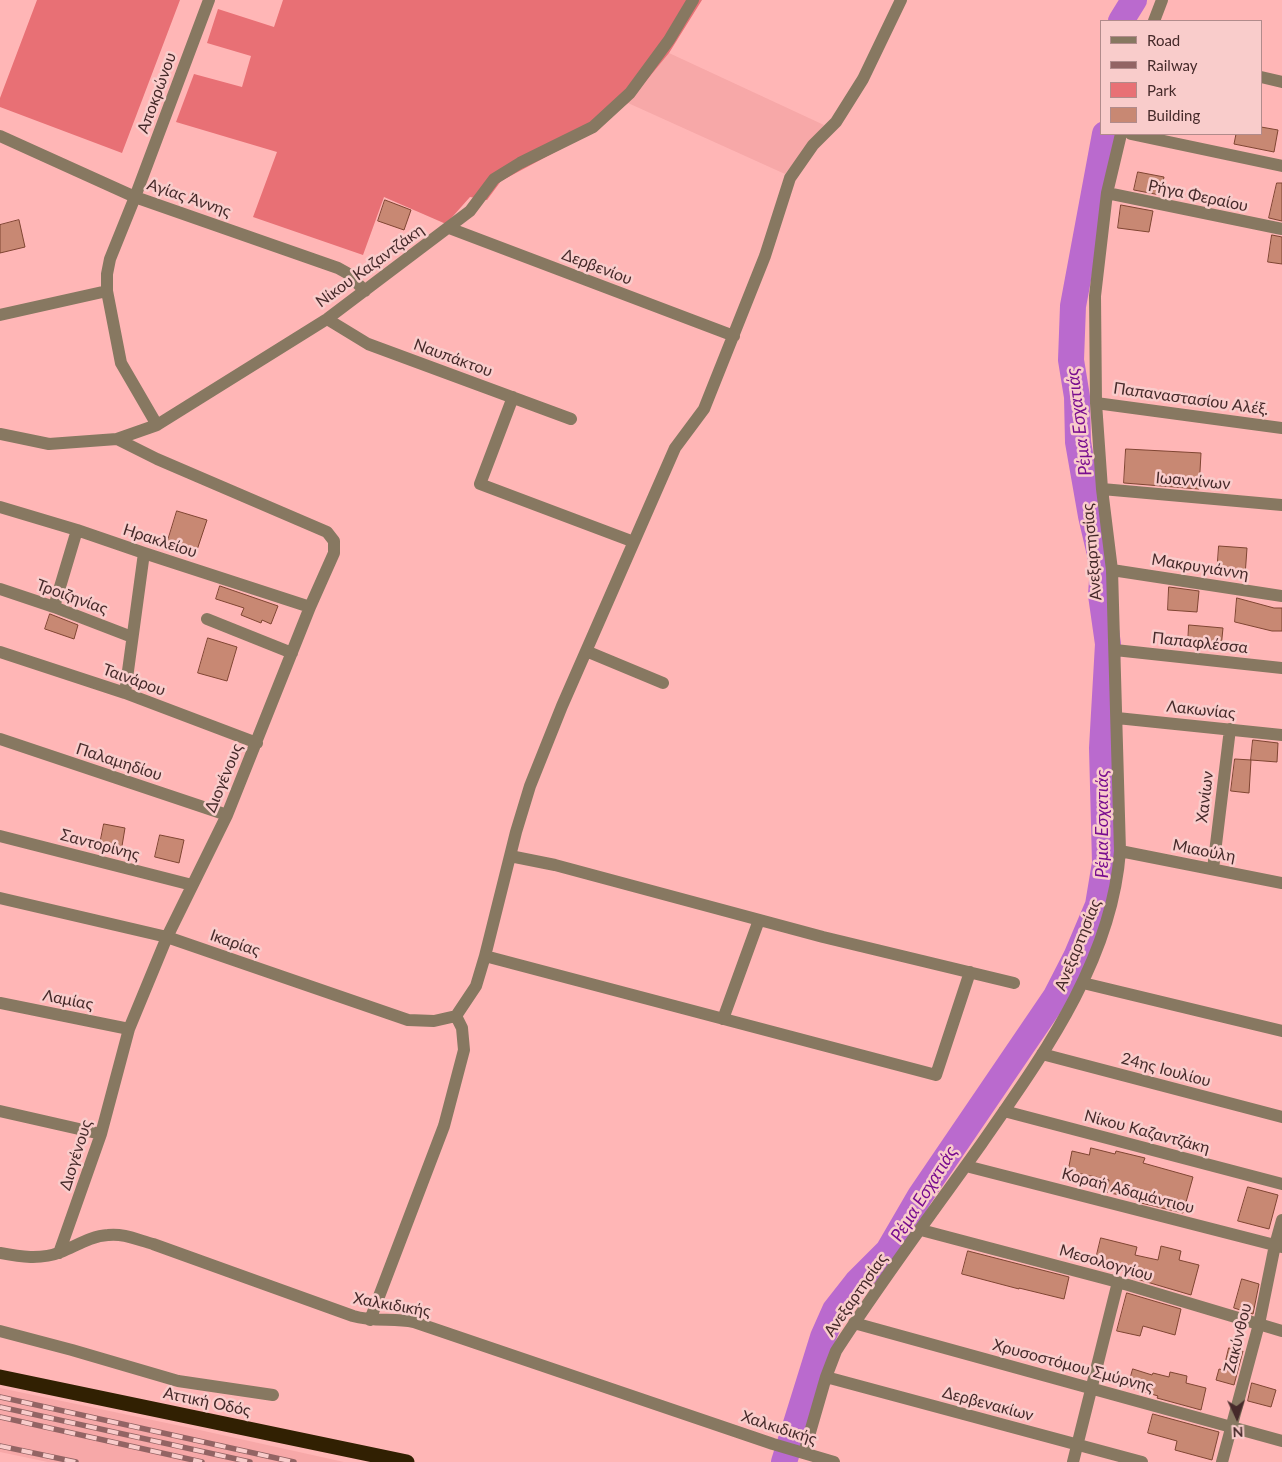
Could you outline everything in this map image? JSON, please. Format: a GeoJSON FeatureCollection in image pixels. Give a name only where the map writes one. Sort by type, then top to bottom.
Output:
{"type":"FeatureCollection","features":[{"type":"Feature","properties":{"kind":"highway","name":"Αττική Οδός"},"geometry":{"type":"LineString","coordinates":[[0,1377],[407,1462]]}},
{"type":"Feature","properties":{"kind":"street","name":"Αποκρώνου"},"geometry":{"type":"LineString","coordinates":[[157,425],[120,363],[107,290],[110,259],[209,0]]}},
{"type":"Feature","properties":{"kind":"street","name":"Νίκου Καζαντζάκη"},"geometry":{"type":"LineString","coordinates":[[0,434],[48,444],[117,439],[157,425],[327,319],[470,211],[494,179],[520,163],[593,127],[630,93],[669,40],[693,0]]}},
{"type":"Feature","properties":{"kind":"street"},"geometry":{"type":"LineString","coordinates":[[370,1320],[444,1126],[464,1050],[462,1028],[456,1016],[476,986],[530,786],[562,706],[675,448],[704,409],[765,256],[790,178],[813,145],[836,122],[863,79],[901,0]]}},
{"type":"Feature","properties":{"kind":"street"},"geometry":{"type":"LineString","coordinates":[[1154,20],[1162,0]]}},
{"type":"Feature","properties":{"kind":"street"},"geometry":{"type":"LineString","coordinates":[[1262,77],[1282,82]]}},
{"type":"Feature","properties":{"kind":"street","name":"Ανεξαρτησίας"},"geometry":{"type":"LineString","coordinates":[[799,1451],[836,1351],[1042,1054],[1083,983],[1110,914],[1117,883],[1120,852],[1117,718],[1112,570],[1102,490],[1096,403],[1095,296],[1107,193],[1122,135]]}},
{"type":"Feature","properties":{"kind":"street"},"geometry":{"type":"LineString","coordinates":[[1136,135],[1282,166]]}},
{"type":"Feature","properties":{"kind":"street","name":"Αγίας Άννης"},"geometry":{"type":"LineString","coordinates":[[0,136],[135,197],[338,268],[347,273],[365,291]]}},
{"type":"Feature","properties":{"kind":"street","name":"Ρήγα Φεραίου"},"geometry":{"type":"LineString","coordinates":[[1107,193],[1282,229]]}},
{"type":"Feature","properties":{"kind":"street","name":"Δερβενίου"},"geometry":{"type":"LineString","coordinates":[[449,228],[734,336]]}},
{"type":"Feature","properties":{"kind":"street"},"geometry":{"type":"LineString","coordinates":[[0,315],[107,290]]}},
{"type":"Feature","properties":{"kind":"street","name":"Ναυπάκτου"},"geometry":{"type":"LineString","coordinates":[[327,319],[368,344],[571,419]]}},
{"type":"Feature","properties":{"kind":"street"},"geometry":{"type":"LineString","coordinates":[[512,397],[480,484],[634,542]]}},
{"type":"Feature","properties":{"kind":"street","name":"Παπαναστασίου Αλέξ."},"geometry":{"type":"LineString","coordinates":[[1096,403],[1282,428]]}},
{"type":"Feature","properties":{"kind":"street","name":"Διογένους"},"geometry":{"type":"LineString","coordinates":[[59,1253],[101,1134],[129,1029],[167,937],[227,815],[310,607],[334,553],[334,541],[326,532],[157,459],[117,439]]}},
{"type":"Feature","properties":{"kind":"street","name":"Ιωαννίνων"},"geometry":{"type":"LineString","coordinates":[[1102,490],[1282,506]]}},
{"type":"Feature","properties":{"kind":"street","name":"Ηρακλείου"},"geometry":{"type":"LineString","coordinates":[[0,507],[77,530],[310,607]]}},
{"type":"Feature","properties":{"kind":"street"},"geometry":{"type":"LineString","coordinates":[[54,606],[77,530]]}},
{"type":"Feature","properties":{"kind":"street"},"geometry":{"type":"LineString","coordinates":[[125,694],[144,553]]}},
{"type":"Feature","properties":{"kind":"street","name":"Μακρυγιάννη"},"geometry":{"type":"LineString","coordinates":[[1112,570],[1282,596]]}},
{"type":"Feature","properties":{"kind":"street","name":"Τροιζηνίας"},"geometry":{"type":"LineString","coordinates":[[0,589],[54,606],[132,637]]}},
{"type":"Feature","properties":{"kind":"street"},"geometry":{"type":"LineString","coordinates":[[207,619],[292,653]]}},
{"type":"Feature","properties":{"kind":"street","name":"Παπαφλέσσα"},"geometry":{"type":"LineString","coordinates":[[1114,650],[1282,668]]}},
{"type":"Feature","properties":{"kind":"street"},"geometry":{"type":"LineString","coordinates":[[586,651],[663,683]]}},
{"type":"Feature","properties":{"kind":"street","name":"Ταινάρου"},"geometry":{"type":"LineString","coordinates":[[0,652],[125,694],[257,743]]}},
{"type":"Feature","properties":{"kind":"street","name":"Λακωνίας"},"geometry":{"type":"LineString","coordinates":[[1117,718],[1282,735]]}},
{"type":"Feature","properties":{"kind":"street","name":"Χανίων"},"geometry":{"type":"LineString","coordinates":[[1213,869],[1230,730]]}},
{"type":"Feature","properties":{"kind":"street","name":"Παλαμηδίου"},"geometry":{"type":"LineString","coordinates":[[0,739],[227,815]]}},
{"type":"Feature","properties":{"kind":"street","name":"Σαντορίνης"},"geometry":{"type":"LineString","coordinates":[[0,836],[192,885]]}},
{"type":"Feature","properties":{"kind":"street","name":"Μιαούλη"},"geometry":{"type":"LineString","coordinates":[[1120,852],[1282,883]]}},
{"type":"Feature","properties":{"kind":"street"},"geometry":{"type":"LineString","coordinates":[[510,856],[555,865],[759,920],[1014,983]]}},
{"type":"Feature","properties":{"kind":"street","name":"Ικαρίας"},"geometry":{"type":"LineString","coordinates":[[0,898],[167,937],[408,1020],[434,1020],[456,1016]]}},
{"type":"Feature","properties":{"kind":"street"},"geometry":{"type":"LineString","coordinates":[[723,1019],[759,920]]}},
{"type":"Feature","properties":{"kind":"street"},"geometry":{"type":"LineString","coordinates":[[485,956],[936,1076],[970,972]]}},
{"type":"Feature","properties":{"kind":"street"},"geometry":{"type":"LineString","coordinates":[[1083,983],[1282,1031]]}},
{"type":"Feature","properties":{"kind":"street","name":"Λαμίας"},"geometry":{"type":"LineString","coordinates":[[0,1003],[129,1029]]}},
{"type":"Feature","properties":{"kind":"street","name":"24ης Ιουλίου"},"geometry":{"type":"LineString","coordinates":[[1042,1054],[1282,1117]]}},
{"type":"Feature","properties":{"kind":"street"},"geometry":{"type":"LineString","coordinates":[[0,1111],[101,1134]]}},
{"type":"Feature","properties":{"kind":"street","name":"Νίκου Καζαντζάκη"},"geometry":{"type":"LineString","coordinates":[[1004,1111],[1282,1184]]}},
{"type":"Feature","properties":{"kind":"street","name":"Κοραή Αδαμάντιου"},"geometry":{"type":"LineString","coordinates":[[966,1166],[1279,1246]]}},
{"type":"Feature","properties":{"kind":"street","name":"Ζακύνθου"},"geometry":{"type":"LineString","coordinates":[[1222,1462],[1260,1324],[1279,1246],[1282,1220]]}},
{"type":"Feature","properties":{"kind":"street","name":"Μεσολογγίου"},"geometry":{"type":"LineString","coordinates":[[921,1230],[1118,1282],[1282,1331]]}},
{"type":"Feature","properties":{"kind":"street","name":"Χαλκιδικής"},"geometry":{"type":"LineString","coordinates":[[0,1253],[30,1258],[59,1253],[98,1236],[120,1235],[153,1244],[346,1314],[370,1320],[414,1322],[773,1444],[834,1462]]}},
{"type":"Feature","properties":{"kind":"street"},"geometry":{"type":"LineString","coordinates":[[1073,1462],[1118,1282]]}},
{"type":"Feature","properties":{"kind":"street","name":"Χρυσοστόμου Σμύρνης"},"geometry":{"type":"LineString","coordinates":[[854,1323],[1282,1441]]}},
{"type":"Feature","properties":{"kind":"street"},"geometry":{"type":"LineString","coordinates":[[0,1331],[72,1350],[178,1382],[273,1395]]}},
{"type":"Feature","properties":{"kind":"street","name":"Δερβενακίων"},"geometry":{"type":"LineString","coordinates":[[826,1377],[1142,1462]]}},
{"type":"Feature","properties":{"kind":"shaded area"},"geometry":{"type":"Polygon","coordinates":[[[669,53],[824,125],[785,174],[628,103],[669,53]]]}},
{"type":"Feature","properties":{"kind":"shaded area"},"geometry":{"type":"Polygon","coordinates":[[[0,1388],[344,1462],[48,1462],[0,1452],[0,1388]]]}},
{"type":"Feature","properties":{"kind":"green space"},"geometry":{"type":"Polygon","coordinates":[[[37,0],[180,0],[122,153],[0,107],[0,98],[37,0]]]}},
{"type":"Feature","properties":{"kind":"green space"},"geometry":{"type":"Polygon","coordinates":[[[283,0],[702,0],[669,53],[628,103],[585,136],[501,181],[487,200],[470,197],[446,224],[384,197],[363,255],[253,217],[277,152],[176,122],[194,74],[242,87],[251,56],[207,43],[218,9],[274,27],[283,0]]]}},
{"type":"Feature","properties":{"kind":"building"},"geometry":{"type":"Polygon","coordinates":[[[1262,127],[1278,130],[1274,152],[1234,144],[1236,135],[1262,135],[1262,127]]]}},
{"type":"Feature","properties":{"kind":"building"},"geometry":{"type":"Polygon","coordinates":[[[1138,172],[1164,177],[1160,195],[1134,190],[1138,172]]]}},
{"type":"Feature","properties":{"kind":"building"},"geometry":{"type":"Polygon","coordinates":[[[1277,183],[1282,183],[1282,221],[1269,218],[1277,183]]]}},
{"type":"Feature","properties":{"kind":"building"},"geometry":{"type":"Polygon","coordinates":[[[385,200],[411,210],[404,230],[378,221],[385,200]]]}},
{"type":"Feature","properties":{"kind":"building"},"geometry":{"type":"Polygon","coordinates":[[[1121,205],[1153,211],[1149,232],[1118,228],[1121,205]]]}},
{"type":"Feature","properties":{"kind":"building"},"geometry":{"type":"Polygon","coordinates":[[[19,220],[25,247],[0,253],[0,225],[19,220]]]}},
{"type":"Feature","properties":{"kind":"building"},"geometry":{"type":"Polygon","coordinates":[[[1272,235],[1282,237],[1282,264],[1268,262],[1272,235]]]}},
{"type":"Feature","properties":{"kind":"building"},"geometry":{"type":"Polygon","coordinates":[[[1126,449],[1201,453],[1199,489],[1124,483],[1126,449]]]}},
{"type":"Feature","properties":{"kind":"building"},"geometry":{"type":"Polygon","coordinates":[[[177,511],[207,520],[195,556],[166,547],[177,511]]]}},
{"type":"Feature","properties":{"kind":"building"},"geometry":{"type":"Polygon","coordinates":[[[1219,546],[1247,548],[1245,576],[1217,574],[1219,546]]]}},
{"type":"Feature","properties":{"kind":"building"},"geometry":{"type":"Polygon","coordinates":[[[220,586],[278,606],[271,624],[262,620],[261,623],[241,615],[244,608],[216,599],[220,586]]]}},
{"type":"Feature","properties":{"kind":"building"},"geometry":{"type":"Polygon","coordinates":[[[1169,587],[1199,591],[1197,612],[1168,610],[1169,587]]]}},
{"type":"Feature","properties":{"kind":"building"},"geometry":{"type":"Polygon","coordinates":[[[1237,598],[1274,608],[1282,608],[1282,631],[1272,631],[1235,622],[1237,598]]]}},
{"type":"Feature","properties":{"kind":"building"},"geometry":{"type":"Polygon","coordinates":[[[50,614],[78,625],[74,639],[45,629],[50,614]]]}},
{"type":"Feature","properties":{"kind":"building"},"geometry":{"type":"Polygon","coordinates":[[[1189,625],[1223,628],[1221,648],[1188,645],[1189,625]]]}},
{"type":"Feature","properties":{"kind":"building"},"geometry":{"type":"Polygon","coordinates":[[[208,638],[237,647],[227,681],[198,673],[208,638]]]}},
{"type":"Feature","properties":{"kind":"building"},"geometry":{"type":"Polygon","coordinates":[[[1253,740],[1278,743],[1277,762],[1251,760],[1253,740]]]}},
{"type":"Feature","properties":{"kind":"building"},"geometry":{"type":"Polygon","coordinates":[[[1235,759],[1251,760],[1249,793],[1231,791],[1235,759]]]}},
{"type":"Feature","properties":{"kind":"building"},"geometry":{"type":"Polygon","coordinates":[[[104,824],[125,828],[121,852],[99,849],[104,824]]]}},
{"type":"Feature","properties":{"kind":"building"},"geometry":{"type":"Polygon","coordinates":[[[160,835],[184,840],[179,863],[155,857],[160,835]]]}},
{"type":"Feature","properties":{"kind":"building"},"geometry":{"type":"Polygon","coordinates":[[[1091,1148],[1115,1154],[1116,1151],[1145,1158],[1143,1163],[1193,1177],[1183,1213],[1141,1203],[1142,1200],[1106,1192],[1109,1180],[1068,1171],[1072,1151],[1089,1155],[1091,1148]]]}},
{"type":"Feature","properties":{"kind":"building"},"geometry":{"type":"Polygon","coordinates":[[[1248,1187],[1278,1195],[1269,1229],[1238,1221],[1248,1187]]]}},
{"type":"Feature","properties":{"kind":"building"},"geometry":{"type":"Polygon","coordinates":[[[1101,1238],[1137,1247],[1135,1255],[1158,1260],[1161,1246],[1181,1251],[1179,1260],[1199,1265],[1191,1295],[1130,1277],[1131,1272],[1095,1263],[1101,1238]]]}},
{"type":"Feature","properties":{"kind":"building"},"geometry":{"type":"Polygon","coordinates":[[[968,1251],[1069,1277],[1064,1299],[962,1274],[968,1251]]]}},
{"type":"Feature","properties":{"kind":"building"},"geometry":{"type":"Polygon","coordinates":[[[1242,1279],[1259,1284],[1253,1314],[1234,1308],[1242,1279]]]}},
{"type":"Feature","properties":{"kind":"building"},"geometry":{"type":"Polygon","coordinates":[[[1127,1293],[1181,1309],[1175,1335],[1143,1326],[1140,1336],[1117,1331],[1127,1293]]]}},
{"type":"Feature","properties":{"kind":"building"},"geometry":{"type":"Polygon","coordinates":[[[1229,1348],[1243,1351],[1234,1385],[1216,1380],[1219,1369],[1223,1370],[1229,1348]]]}},
{"type":"Feature","properties":{"kind":"building"},"geometry":{"type":"Polygon","coordinates":[[[1133,1369],[1152,1375],[1153,1373],[1169,1377],[1170,1372],[1187,1376],[1186,1383],[1206,1388],[1201,1410],[1157,1398],[1158,1396],[1128,1387],[1133,1369]]]}},
{"type":"Feature","properties":{"kind":"building"},"geometry":{"type":"Polygon","coordinates":[[[1252,1383],[1276,1390],[1271,1407],[1248,1401],[1252,1383]]]}},
{"type":"Feature","properties":{"kind":"building"},"geometry":{"type":"Polygon","coordinates":[[[1153,1414],[1219,1432],[1212,1460],[1175,1450],[1177,1441],[1148,1433],[1153,1414]]]}},
{"type":"Feature","properties":{"kind":"waterway","name":"Ρέμα Εσχατιάς"},"geometry":{"type":"LineString","coordinates":[[1122,20],[1134,0]]}},
{"type":"Feature","properties":{"kind":"waterway","name":"Ρέμα Εσχατιάς"},"geometry":{"type":"LineString","coordinates":[[784,1462],[823,1337],[835,1310],[857,1282],[888,1251],[920,1196],[1056,996],[1076,957],[1098,905],[1105,863],[1102,748],[1108,644],[1101,595],[1103,567],[1091,516],[1078,442],[1077,397],[1071,360],[1073,306],[1105,135]]}},
{"type":"Feature","properties":{"kind":"railway"},"geometry":{"type":"LineString","coordinates":[[0,1397],[294,1462]]}},
{"type":"Feature","properties":{"kind":"railway"},"geometry":{"type":"LineString","coordinates":[[0,1407],[250,1462]]}},
{"type":"Feature","properties":{"kind":"railway"},"geometry":{"type":"LineString","coordinates":[[0,1417],[202,1462]]}},
{"type":"Feature","properties":{"kind":"railway"},"geometry":{"type":"LineString","coordinates":[[0,1446],[76,1462]]}}]}
